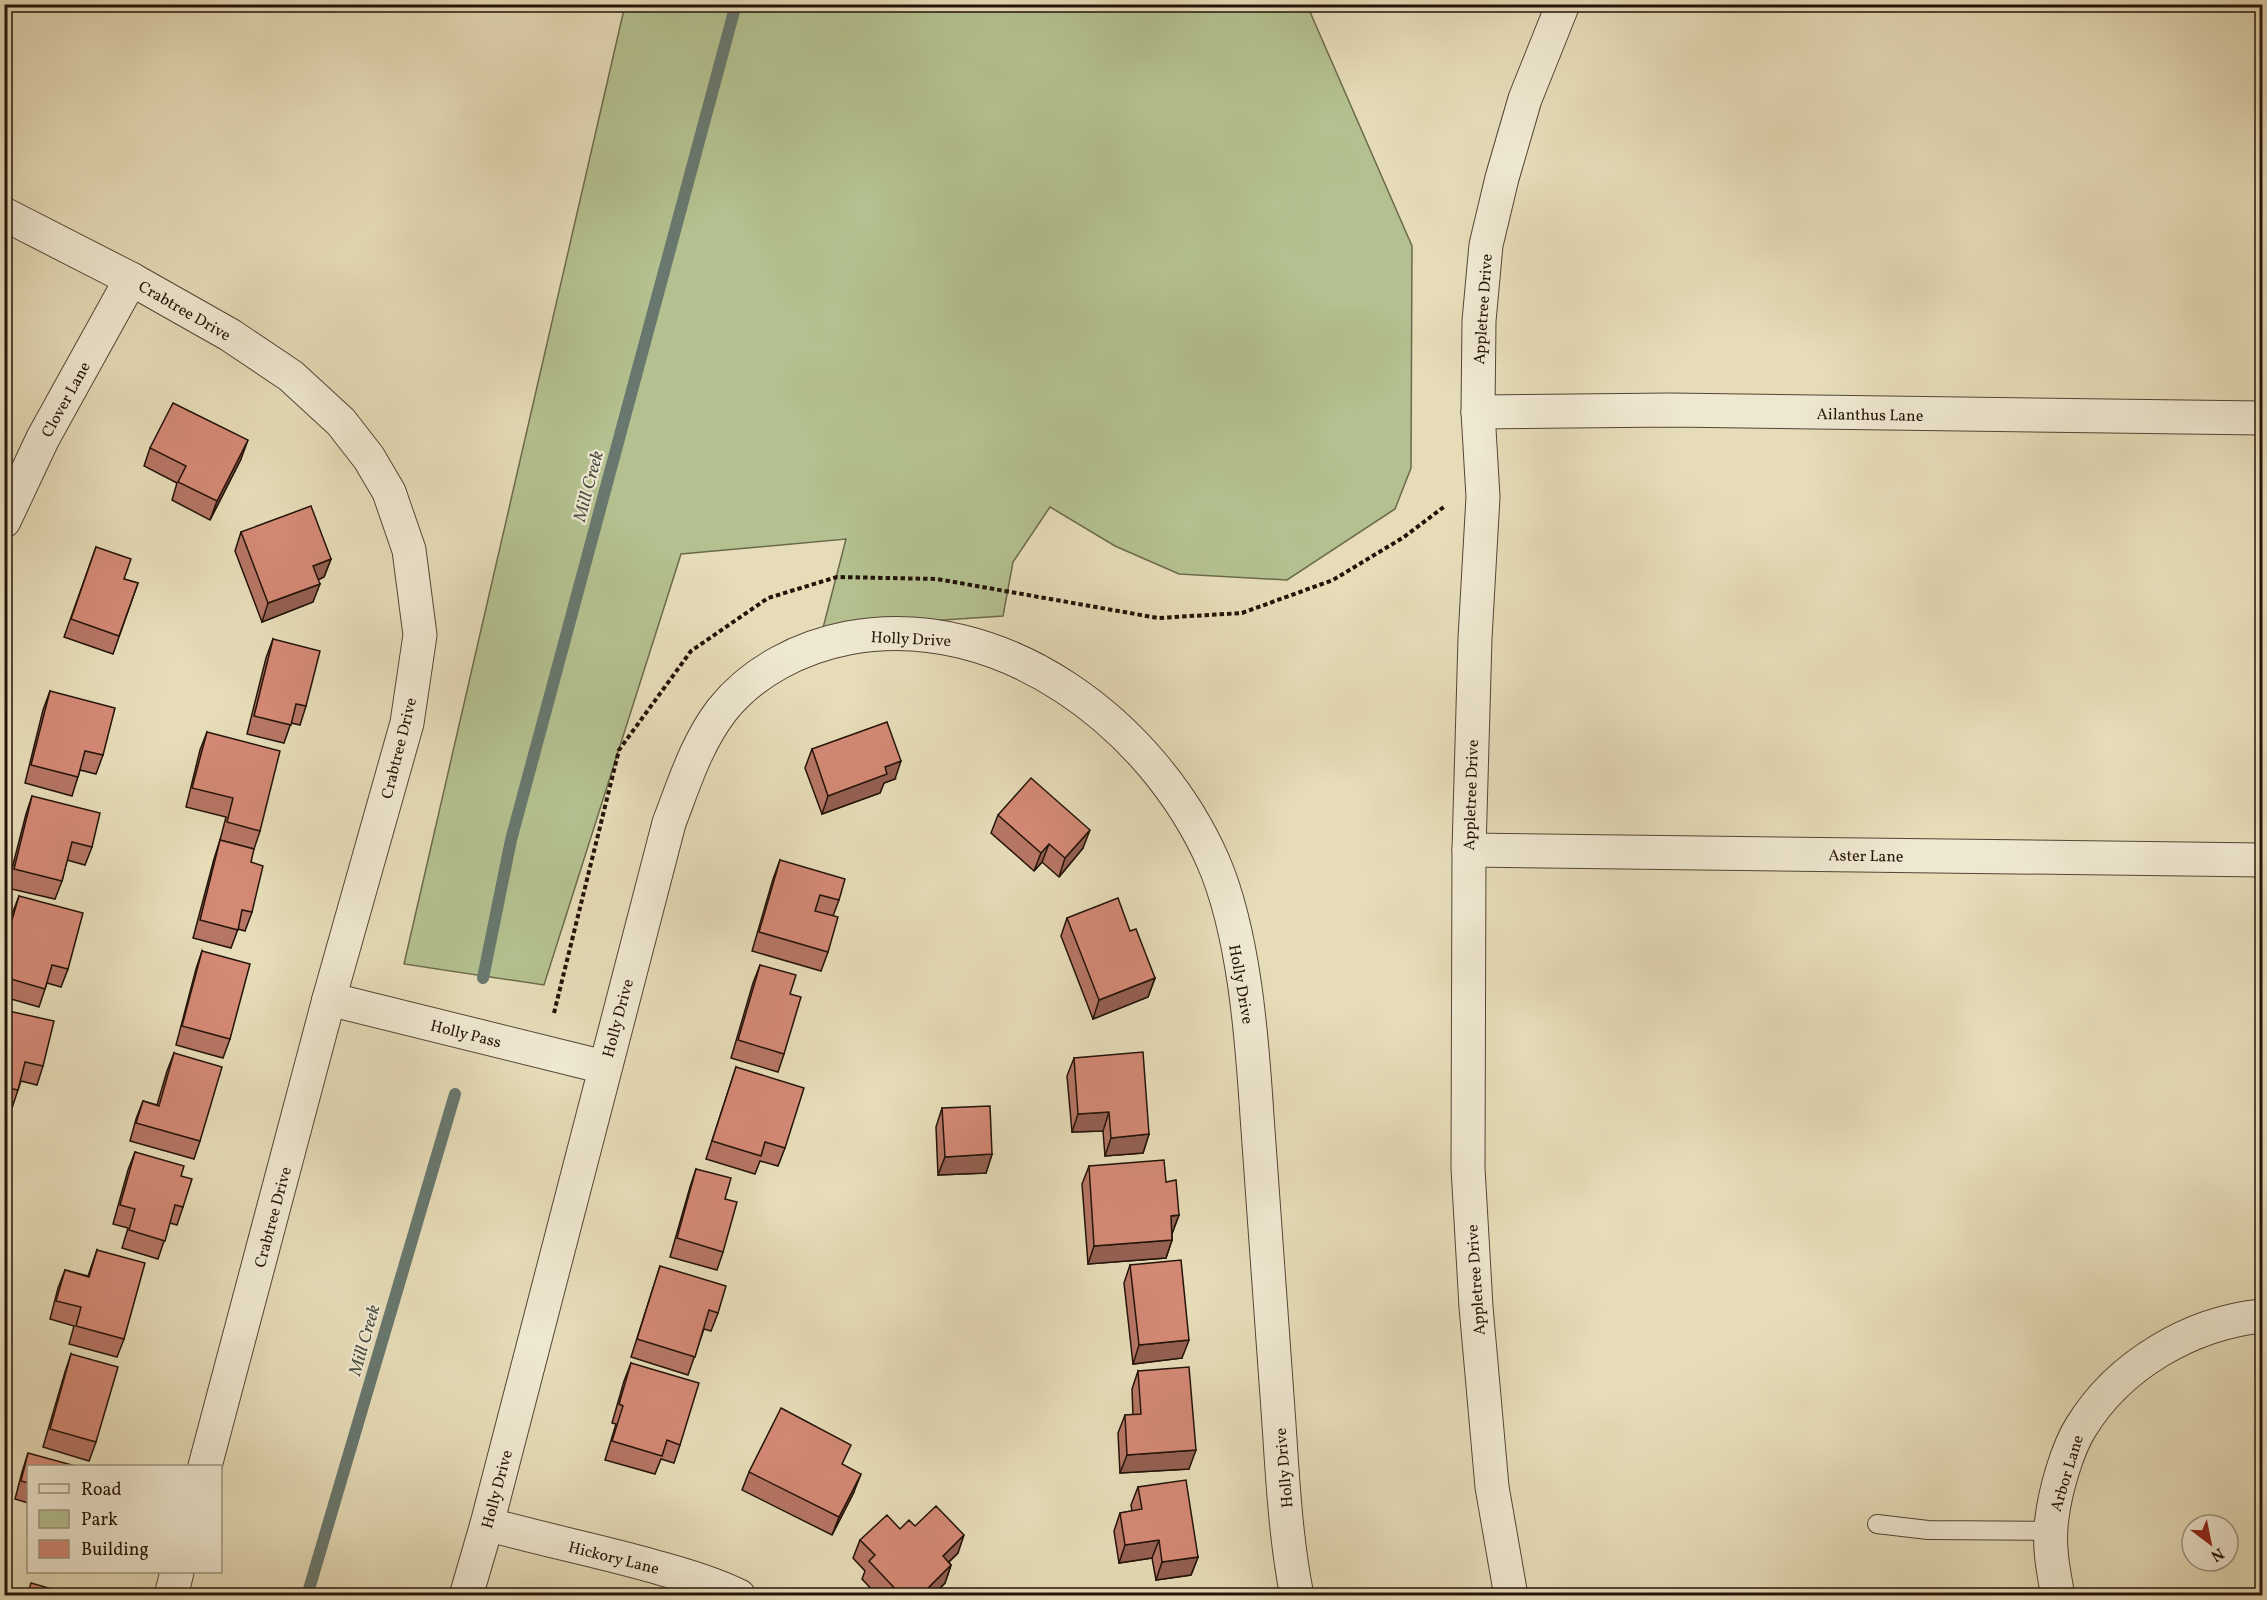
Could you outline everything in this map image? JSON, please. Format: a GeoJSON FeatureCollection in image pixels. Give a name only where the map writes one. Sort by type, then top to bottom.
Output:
{"type":"FeatureCollection","features":[{"type":"Feature","properties":{"kind":"street","name":"Appletree Drive"},"geometry":{"type":"LineString","coordinates":[[1511,1596],[1492,1487],[1468,1168],[1469,849],[1475,638],[1483,496],[1478,412],[1479,321],[1486,245],[1502,178],[1525,99],[1563,4]]}},
{"type":"Feature","properties":{"kind":"street","name":"Crabtree Drive"},"geometry":{"type":"LineString","coordinates":[[4,214],[131,279],[230,335],[291,376],[341,422],[369,458],[389,492],[408,550],[420,635],[407,723],[329,999],[206,1465]]}},
{"type":"Feature","properties":{"kind":"street","name":"Clover Lane"},"geometry":{"type":"LineString","coordinates":[[4,521],[43,438],[131,279]]}},
{"type":"Feature","properties":{"kind":"street","name":"Ailanthus Lane"},"geometry":{"type":"LineString","coordinates":[[1478,412],[1671,410],[2262,418]]}},
{"type":"Feature","properties":{"kind":"street","name":"Holly Drive"},"geometry":{"type":"LineString","coordinates":[[466,1596],[488,1524],[604,1067],[669,823],[696,750],[718,717],[750,682],[788,657],[817,644],[872,634],[944,637],[986,648],[1059,682],[1094,707],[1150,762],[1184,807],[1213,861],[1224,892],[1240,962],[1252,1046],[1282,1474],[1297,1596]]}},
{"type":"Feature","properties":{"kind":"street","name":"Aster Lane"},"geometry":{"type":"LineString","coordinates":[[1469,849],[2262,860]]}},
{"type":"Feature","properties":{"kind":"street","name":"Holly Pass"},"geometry":{"type":"LineString","coordinates":[[329,999],[604,1067]]}},
{"type":"Feature","properties":{"kind":"street","name":"Arbor Lane"},"geometry":{"type":"LineString","coordinates":[[2058,1596],[2052,1562],[2052,1519],[2063,1472],[2080,1427],[2120,1379],[2152,1355],[2195,1332],[2244,1318],[2262,1316]]}},
{"type":"Feature","properties":{"kind":"street","name":"Hickory Lane"},"geometry":{"type":"LineString","coordinates":[[488,1524],[660,1568],[739,1596]]}},
{"type":"Feature","properties":{"kind":"street"},"geometry":{"type":"LineString","coordinates":[[171,1596],[177,1573]]}},
{"type":"Feature","properties":{"kind":"lane"},"geometry":{"type":"LineString","coordinates":[[1877,1524],[1928,1530],[2052,1531]]}},
{"type":"Feature","properties":{"kind":"green space"},"geometry":{"type":"Polygon","coordinates":[[[625,5],[1307,5],[1412,246],[1411,468],[1395,509],[1287,580],[1179,574],[1115,546],[1050,507],[1013,562],[1003,616],[823,628],[846,539],[681,554],[544,985],[404,964],[625,5]]]}},
{"type":"Feature","properties":{"kind":"building"},"geometry":{"type":"Polygon","coordinates":[[[173,403],[248,440],[217,501],[178,482],[186,466],[150,448],[173,403]]]}},
{"type":"Feature","properties":{"kind":"building"},"geometry":{"type":"Polygon","coordinates":[[[311,506],[331,559],[313,566],[320,584],[268,603],[241,532],[311,506]]]}},
{"type":"Feature","properties":{"kind":"building"},"geometry":{"type":"Polygon","coordinates":[[[96,547],[131,559],[124,579],[138,583],[119,636],[71,619],[96,547]]]}},
{"type":"Feature","properties":{"kind":"building"},"geometry":{"type":"Polygon","coordinates":[[[273,639],[320,651],[306,706],[296,704],[291,725],[254,716],[273,639]]]}},
{"type":"Feature","properties":{"kind":"building"},"geometry":{"type":"Polygon","coordinates":[[[50,691],[115,708],[103,755],[85,751],[78,777],[31,765],[50,691]]]}},
{"type":"Feature","properties":{"kind":"building"},"geometry":{"type":"Polygon","coordinates":[[[887,722],[901,761],[885,767],[887,774],[828,796],[812,749],[887,722]]]}},
{"type":"Feature","properties":{"kind":"building"},"geometry":{"type":"Polygon","coordinates":[[[207,732],[280,751],[260,831],[227,822],[233,798],[192,788],[207,732]]]}},
{"type":"Feature","properties":{"kind":"building"},"geometry":{"type":"Polygon","coordinates":[[[1031,778],[1090,830],[1065,858],[1049,844],[1041,853],[998,815],[1031,778]]]}},
{"type":"Feature","properties":{"kind":"building"},"geometry":{"type":"Polygon","coordinates":[[[32,796],[100,813],[92,847],[72,842],[62,881],[14,869],[32,796]]]}},
{"type":"Feature","properties":{"kind":"building"},"geometry":{"type":"Polygon","coordinates":[[[220,840],[254,849],[251,862],[263,866],[252,912],[242,910],[238,930],[200,920],[220,840]]]}},
{"type":"Feature","properties":{"kind":"building"},"geometry":{"type":"Polygon","coordinates":[[[780,860],[845,879],[839,900],[820,895],[815,911],[838,917],[828,952],[759,932],[780,860]]]}},
{"type":"Feature","properties":{"kind":"building"},"geometry":{"type":"Polygon","coordinates":[[[19,896],[83,913],[68,969],[52,965],[45,989],[4,977],[4,947],[19,896]]]}},
{"type":"Feature","properties":{"kind":"building"},"geometry":{"type":"Polygon","coordinates":[[[1118,898],[1130,931],[1136,929],[1155,978],[1099,1000],[1067,918],[1118,898]]]}},
{"type":"Feature","properties":{"kind":"building"},"geometry":{"type":"Polygon","coordinates":[[[202,951],[250,964],[230,1039],[182,1026],[202,951]]]}},
{"type":"Feature","properties":{"kind":"building"},"geometry":{"type":"Polygon","coordinates":[[[760,965],[796,975],[790,994],[801,997],[784,1054],[738,1040],[760,965]]]}},
{"type":"Feature","properties":{"kind":"building"},"geometry":{"type":"Polygon","coordinates":[[[4,1010],[54,1021],[43,1066],[25,1062],[18,1090],[4,1087],[4,1010]]]}},
{"type":"Feature","properties":{"kind":"building"},"geometry":{"type":"Polygon","coordinates":[[[1143,1052],[1149,1134],[1111,1138],[1109,1112],[1078,1114],[1074,1058],[1143,1052]]]}},
{"type":"Feature","properties":{"kind":"building"},"geometry":{"type":"Polygon","coordinates":[[[174,1053],[222,1067],[200,1141],[136,1123],[143,1101],[159,1106],[174,1053]]]}},
{"type":"Feature","properties":{"kind":"building"},"geometry":{"type":"Polygon","coordinates":[[[736,1067],[804,1088],[785,1148],[765,1142],[761,1156],[712,1141],[736,1067]]]}},
{"type":"Feature","properties":{"kind":"building"},"geometry":{"type":"Polygon","coordinates":[[[990,1106],[992,1154],[945,1157],[942,1108],[990,1106]]]}},
{"type":"Feature","properties":{"kind":"building"},"geometry":{"type":"Polygon","coordinates":[[[4,1139],[11,1140],[4,1166],[4,1139]]]}},
{"type":"Feature","properties":{"kind":"building"},"geometry":{"type":"Polygon","coordinates":[[[135,1152],[184,1166],[181,1176],[192,1179],[183,1207],[175,1205],[165,1241],[129,1230],[135,1209],[120,1205],[135,1152]]]}},
{"type":"Feature","properties":{"kind":"building"},"geometry":{"type":"Polygon","coordinates":[[[1164,1160],[1166,1182],[1176,1180],[1179,1215],[1171,1216],[1172,1240],[1094,1246],[1089,1166],[1164,1160]]]}},
{"type":"Feature","properties":{"kind":"building"},"geometry":{"type":"Polygon","coordinates":[[[696,1169],[731,1178],[725,1199],[737,1202],[723,1252],[677,1238],[696,1169]]]}},
{"type":"Feature","properties":{"kind":"building"},"geometry":{"type":"Polygon","coordinates":[[[97,1250],[145,1263],[124,1339],[76,1326],[81,1307],[56,1301],[65,1270],[89,1277],[97,1250]]]}},
{"type":"Feature","properties":{"kind":"building"},"geometry":{"type":"Polygon","coordinates":[[[1181,1260],[1189,1340],[1139,1345],[1130,1265],[1181,1260]]]}},
{"type":"Feature","properties":{"kind":"building"},"geometry":{"type":"Polygon","coordinates":[[[660,1266],[726,1286],[718,1313],[709,1310],[695,1357],[637,1339],[660,1266]]]}},
{"type":"Feature","properties":{"kind":"building"},"geometry":{"type":"Polygon","coordinates":[[[71,1354],[118,1367],[96,1442],[50,1429],[71,1354]]]}},
{"type":"Feature","properties":{"kind":"building"},"geometry":{"type":"Polygon","coordinates":[[[631,1363],[699,1383],[680,1445],[667,1440],[662,1456],[612,1441],[623,1406],[619,1404],[631,1363]]]}},
{"type":"Feature","properties":{"kind":"building"},"geometry":{"type":"Polygon","coordinates":[[[1189,1367],[1196,1450],[1127,1455],[1125,1415],[1141,1414],[1138,1371],[1189,1367]]]}},
{"type":"Feature","properties":{"kind":"building"},"geometry":{"type":"Polygon","coordinates":[[[781,1408],[851,1445],[842,1464],[861,1474],[839,1517],[749,1472],[781,1408]]]}},
{"type":"Feature","properties":{"kind":"building"},"geometry":{"type":"Polygon","coordinates":[[[28,1453],[72,1465],[27,1465],[27,1483],[21,1481],[28,1453]]]}},
{"type":"Feature","properties":{"kind":"building"},"geometry":{"type":"Polygon","coordinates":[[[1186,1480],[1198,1557],[1162,1562],[1159,1540],[1125,1545],[1120,1513],[1142,1509],[1138,1487],[1186,1480]]]}},
{"type":"Feature","properties":{"kind":"building"},"geometry":{"type":"Polygon","coordinates":[[[936,1506],[964,1535],[943,1556],[951,1565],[920,1596],[902,1596],[869,1561],[875,1555],[860,1540],[887,1515],[900,1529],[909,1520],[915,1526],[936,1506]]]}},
{"type":"Feature","properties":{"kind":"building"},"geometry":{"type":"Polygon","coordinates":[[[31,1583],[76,1596],[27,1596],[31,1583]]]}},
{"type":"Feature","properties":{"kind":"building"},"geometry":{"type":"Polygon","coordinates":[[[1202,1591],[1203,1596],[1181,1596],[1202,1591]]]}},
{"type":"Feature","properties":{"kind":"waterway","name":"Mill Creek"},"geometry":{"type":"LineString","coordinates":[[483,978],[511,840],[736,4]]}},
{"type":"Feature","properties":{"kind":"waterway","name":"Mill Creek"},"geometry":{"type":"LineString","coordinates":[[307,1596],[455,1094]]}}]}
